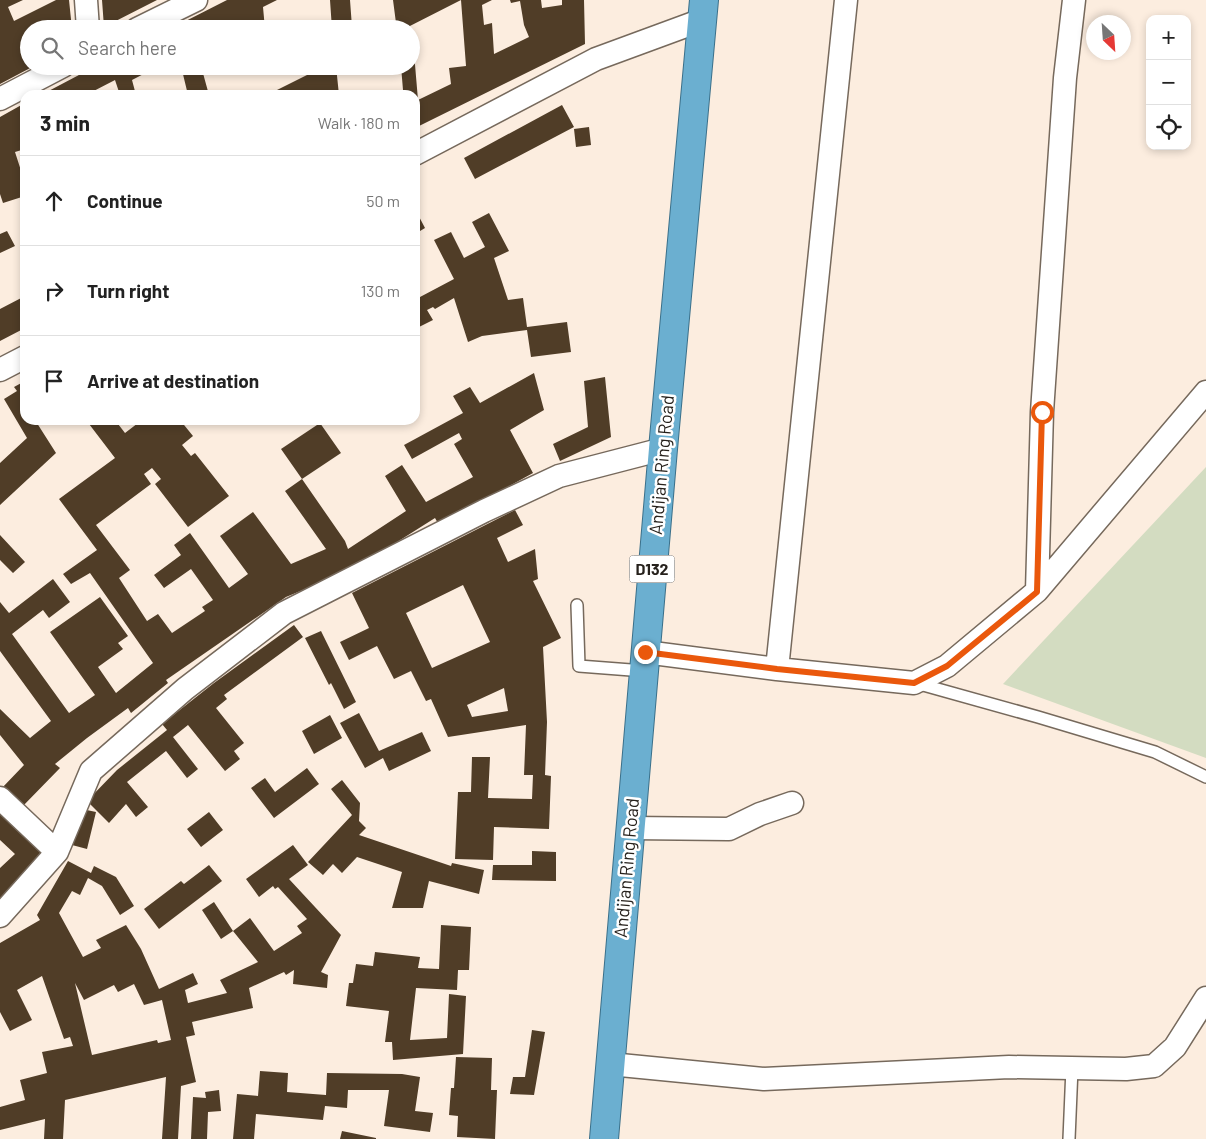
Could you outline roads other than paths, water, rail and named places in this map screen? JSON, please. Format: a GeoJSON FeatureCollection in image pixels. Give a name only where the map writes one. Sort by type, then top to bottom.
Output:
{"type":"FeatureCollection","features":[{"type":"Feature","properties":{"kind":"highway","name":"Andijan Ring Road"},"geometry":{"type":"LineString","coordinates":[[604,1139],[644,662],[703,10]]}},
{"type":"Feature","properties":{"kind":"street"},"geometry":{"type":"LineString","coordinates":[[86,0],[87,20]]}},
{"type":"Feature","properties":{"kind":"street"},"geometry":{"type":"LineString","coordinates":[[155,20],[196,0]]}},
{"type":"Feature","properties":{"kind":"street"},"geometry":{"type":"LineString","coordinates":[[777,669],[846,0]]}},
{"type":"Feature","properties":{"kind":"street"},"geometry":{"type":"LineString","coordinates":[[1037,592],[1042,412],[1065,78],[1074,0]]}},
{"type":"Feature","properties":{"kind":"street"},"geometry":{"type":"LineString","coordinates":[[420,151],[596,59],[703,10]]}},
{"type":"Feature","properties":{"kind":"street"},"geometry":{"type":"LineString","coordinates":[[0,98],[45,75]]}},
{"type":"Feature","properties":{"kind":"street"},"geometry":{"type":"LineString","coordinates":[[0,370],[20,360]]}},
{"type":"Feature","properties":{"kind":"street"},"geometry":{"type":"LineString","coordinates":[[644,662],[777,669],[914,683],[947,666],[1037,592],[1206,392]]}},
{"type":"Feature","properties":{"kind":"street"},"geometry":{"type":"LineString","coordinates":[[0,916],[57,852],[91,771],[184,689],[284,613],[484,511],[559,476],[663,449]]}},
{"type":"Feature","properties":{"kind":"street"},"geometry":{"type":"LineString","coordinates":[[0,798],[57,852]]}},
{"type":"Feature","properties":{"kind":"street"},"geometry":{"type":"LineString","coordinates":[[630,828],[729,829],[760,814],[792,803]]}},
{"type":"Feature","properties":{"kind":"street"},"geometry":{"type":"LineString","coordinates":[[610,1064],[764,1079],[1009,1067],[1126,1070],[1154,1066],[1175,1046],[1206,998]]}},
{"type":"Feature","properties":{"kind":"lane"},"geometry":{"type":"LineString","coordinates":[[577,605],[580,666],[644,662]]}},
{"type":"Feature","properties":{"kind":"lane"},"geometry":{"type":"LineString","coordinates":[[914,683],[1155,752],[1206,778]]}},
{"type":"Feature","properties":{"kind":"lane"},"geometry":{"type":"LineString","coordinates":[[1069,1139],[1072,1068]]}}]}
